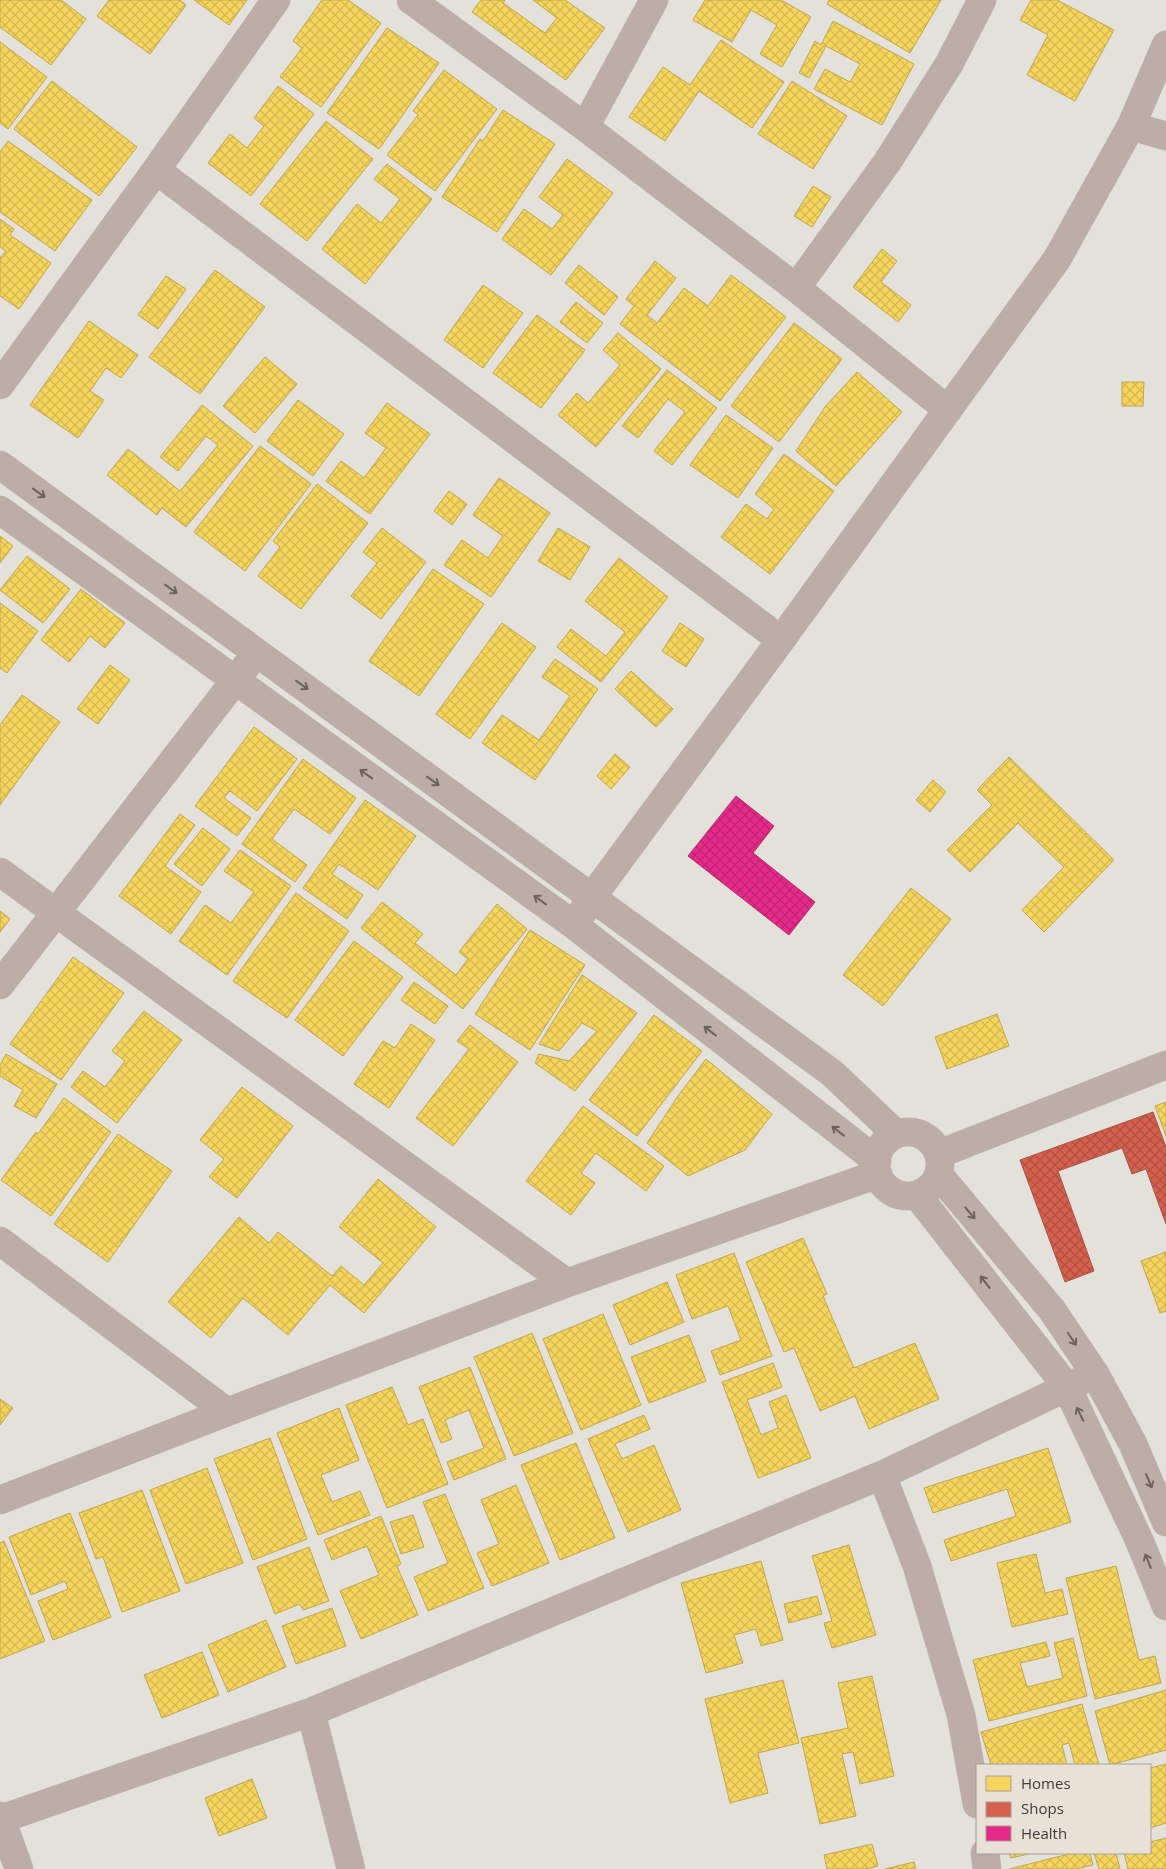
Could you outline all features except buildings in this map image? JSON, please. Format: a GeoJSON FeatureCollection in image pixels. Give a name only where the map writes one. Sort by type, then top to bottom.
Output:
{"type":"FeatureCollection","features":[{"type":"Feature","properties":{"kind":"street"},"geometry":{"type":"LineString","coordinates":[[0,385],[156,170],[276,0]]}},
{"type":"Feature","properties":{"kind":"street"},"geometry":{"type":"LineString","coordinates":[[411,0],[585,127],[796,288],[948,410]]}},
{"type":"Feature","properties":{"kind":"street"},"geometry":{"type":"LineString","coordinates":[[585,127],[654,0]]}},
{"type":"Feature","properties":{"kind":"street"},"geometry":{"type":"LineString","coordinates":[[796,288],[888,161],[949,64],[982,0]]}},
{"type":"Feature","properties":{"kind":"street"},"geometry":{"type":"LineString","coordinates":[[574,925],[592,897],[781,640],[1056,259],[1131,126],[1166,45]]}},
{"type":"Feature","properties":{"kind":"street"},"geometry":{"type":"LineString","coordinates":[[1131,126],[1166,136]]}},
{"type":"Feature","properties":{"kind":"street"},"geometry":{"type":"LineString","coordinates":[[156,170],[781,640]]}},
{"type":"Feature","properties":{"kind":"street"},"geometry":{"type":"LineString","coordinates":[[0,464],[832,1073],[896,1134]]}},
{"type":"Feature","properties":{"kind":"street"},"geometry":{"type":"LineString","coordinates":[[0,510],[574,925],[877,1168]]}},
{"type":"Feature","properties":{"kind":"street"},"geometry":{"type":"LineString","coordinates":[[0,985],[257,652]]}},
{"type":"Feature","properties":{"kind":"street"},"geometry":{"type":"LineString","coordinates":[[0,872],[55,914],[567,1283]]}},
{"type":"Feature","properties":{"kind":"street"},"geometry":{"type":"LineString","coordinates":[[939,1165],[1166,1065]]}},
{"type":"Feature","properties":{"kind":"street"},"geometry":{"type":"LineString","coordinates":[[939,1165],[934,1184],[926,1192],[917,1195],[898,1194],[889,1190],[882,1183],[877,1168],[881,1147],[896,1134],[917,1133],[927,1138],[934,1145],[939,1165],[1052,1310],[1095,1374],[1133,1444],[1166,1522]]}},
{"type":"Feature","properties":{"kind":"street"},"geometry":{"type":"LineString","coordinates":[[0,1500],[226,1412],[877,1168]]}},
{"type":"Feature","properties":{"kind":"street"},"geometry":{"type":"LineString","coordinates":[[917,1195],[1067,1387],[1136,1533],[1166,1606]]}},
{"type":"Feature","properties":{"kind":"street"},"geometry":{"type":"LineString","coordinates":[[0,1241],[226,1412]]}},
{"type":"Feature","properties":{"kind":"street"},"geometry":{"type":"LineString","coordinates":[[19,1869],[1,1817],[312,1712],[882,1475],[1095,1374]]}},
{"type":"Feature","properties":{"kind":"street"},"geometry":{"type":"LineString","coordinates":[[882,1475],[917,1566],[961,1715],[976,1798]]}},
{"type":"Feature","properties":{"kind":"street"},"geometry":{"type":"LineString","coordinates":[[312,1712],[351,1869]]}},
{"type":"Feature","properties":{"kind":"street"},"geometry":{"type":"LineString","coordinates":[[985,1854],[987,1869]]}}]}
